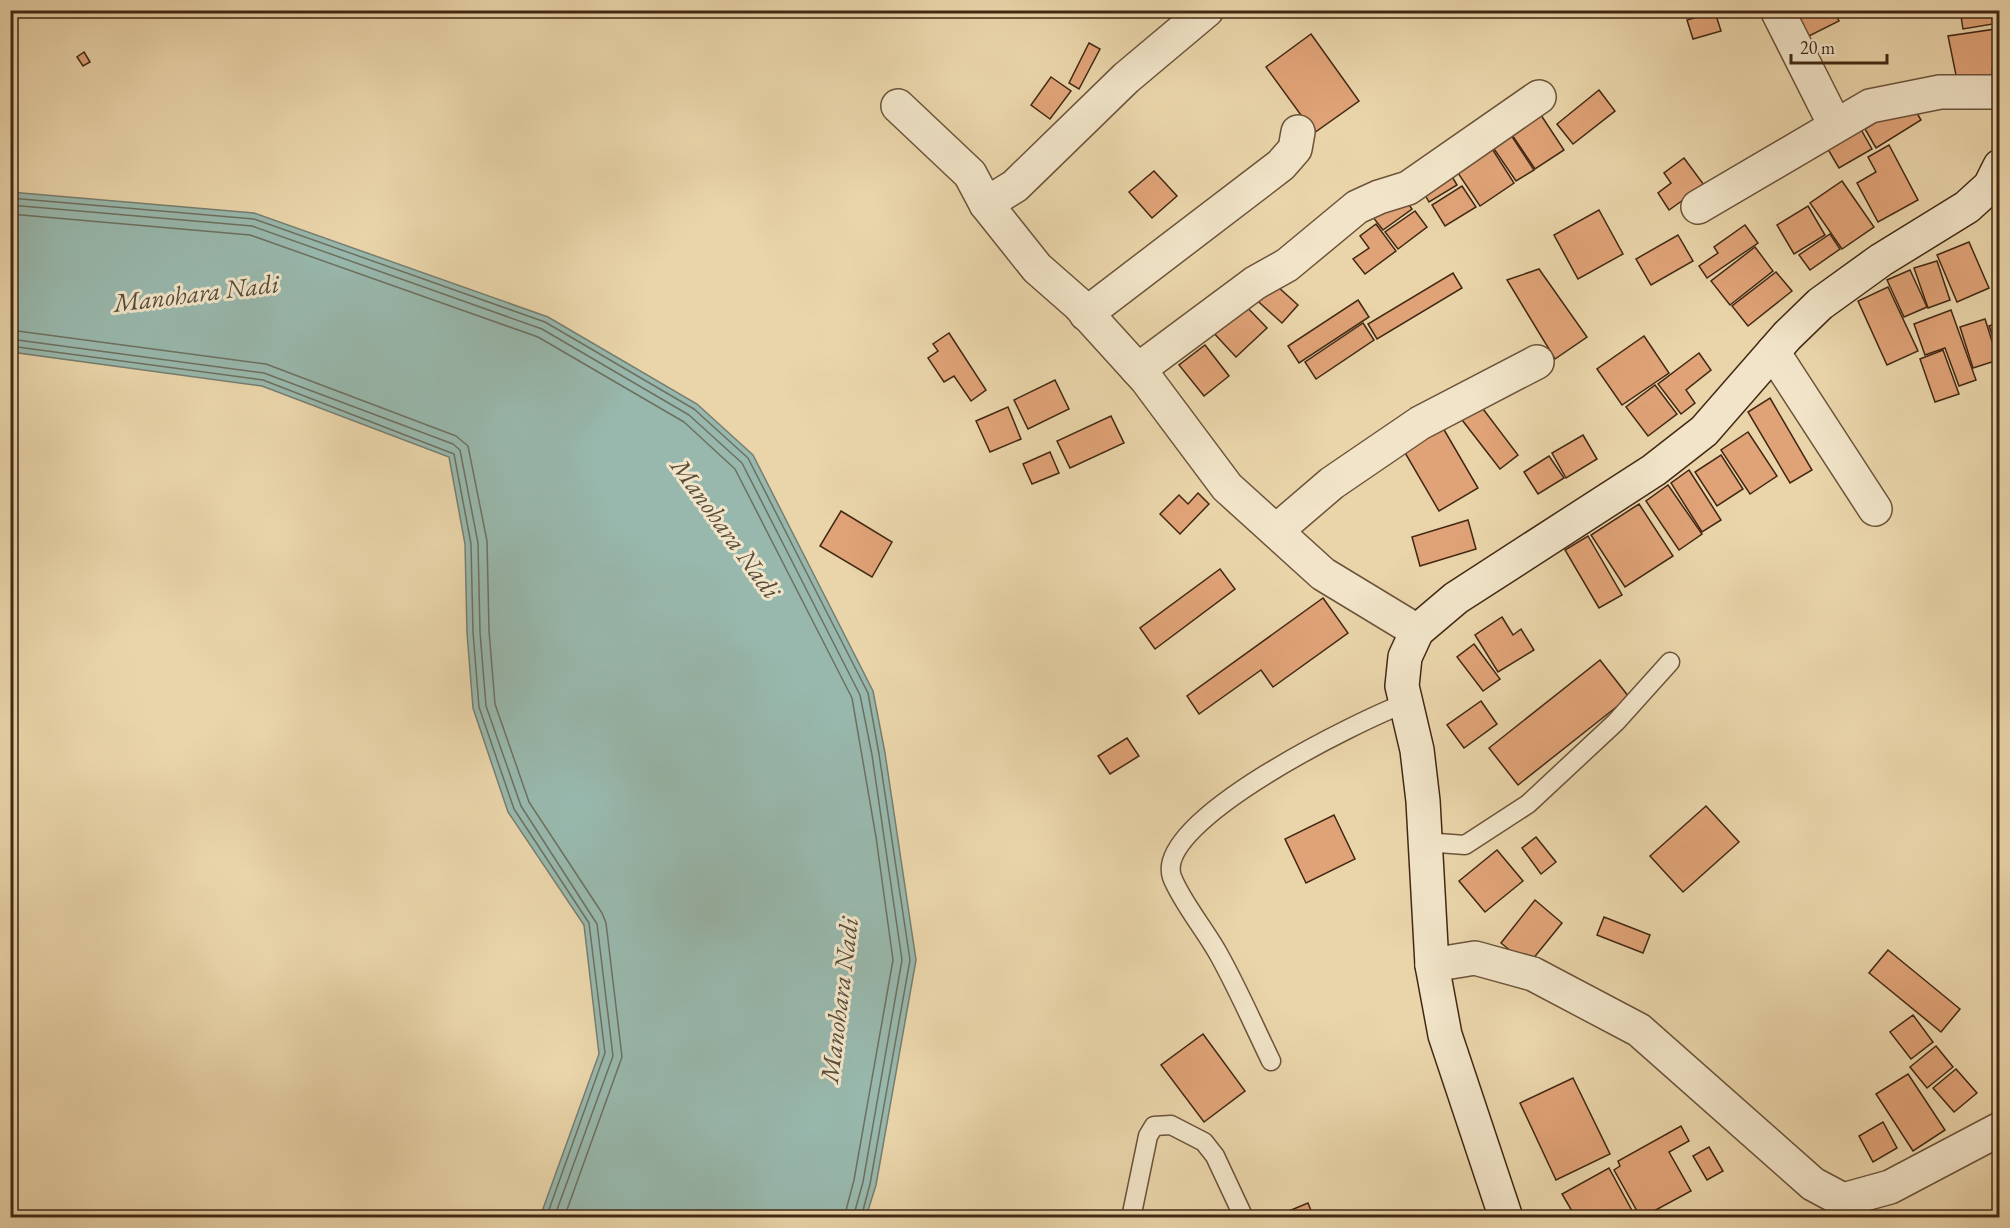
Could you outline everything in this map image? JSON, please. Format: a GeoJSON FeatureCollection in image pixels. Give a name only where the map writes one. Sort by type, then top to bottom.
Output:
{"type":"FeatureCollection","features":[{"type":"Feature","properties":{"kind":"street"},"geometry":{"type":"LineString","coordinates":[[986,204],[1015,186],[1126,78],[1207,10]]}},
{"type":"Feature","properties":{"kind":"street"},"geometry":{"type":"LineString","coordinates":[[1777,10],[1835,126]]}},
{"type":"Feature","properties":{"kind":"street"},"geometry":{"type":"LineString","coordinates":[[1698,207],[1870,106],[1940,92],[2000,92]]}},
{"type":"Feature","properties":{"kind":"street"},"geometry":{"type":"LineString","coordinates":[[1138,370],[1255,283],[1287,265],[1357,207],[1408,188],[1539,97]]}},
{"type":"Feature","properties":{"kind":"street"},"geometry":{"type":"LineString","coordinates":[[898,106],[970,174],[986,204],[1036,268],[1086,314],[1138,370],[1227,487],[1323,574],[1417,631]]}},
{"type":"Feature","properties":{"kind":"street"},"geometry":{"type":"LineString","coordinates":[[1086,314],[1281,165],[1295,149],[1298,132]]}},
{"type":"Feature","properties":{"kind":"street"},"geometry":{"type":"LineString","coordinates":[[1506,1218],[1445,1035],[1432,965],[1417,750],[1402,686],[1405,657],[1417,631],[1456,598],[1663,464],[1704,431],[1773,352],[1820,304],[1881,260],[1966,207],[1990,186],[2000,166]]}},
{"type":"Feature","properties":{"kind":"street"},"geometry":{"type":"LineString","coordinates":[[1773,352],[1875,509]]}},
{"type":"Feature","properties":{"kind":"street"},"geometry":{"type":"LineString","coordinates":[[1276,531],[1332,483],[1420,423],[1537,362]]}},
{"type":"Feature","properties":{"kind":"street"},"geometry":{"type":"LineString","coordinates":[[1432,965],[1475,958],[1533,975],[1639,1030],[1813,1184],[1844,1200],[1890,1187],[2000,1129]]}},
{"type":"Feature","properties":{"kind":"lane"},"geometry":{"type":"LineString","coordinates":[[1425,842],[1465,845],[1528,804],[1616,722],[1670,662]]}},
{"type":"Feature","properties":{"kind":"lane"},"geometry":{"type":"LineString","coordinates":[[1271,1061],[1220,955],[1172,876],[1172,858],[1179,844],[1195,826],[1236,792],[1372,715],[1406,703]]}},
{"type":"Feature","properties":{"kind":"lane"},"geometry":{"type":"LineString","coordinates":[[1131,1218],[1148,1136],[1154,1126],[1164,1124],[1171,1125],[1204,1142],[1215,1156],[1244,1218]]}},
{"type":"Feature","properties":{"kind":"water","name":"Manohara Nadi"},"geometry":{"type":"Polygon","coordinates":[[[10,192],[254,213],[548,317],[697,404],[753,455],[873,691],[885,753],[916,960],[876,1185],[866,1217],[540,1217],[599,1054],[584,925],[508,812],[473,708],[467,633],[465,544],[449,457],[262,386],[11,352],[10,192]]]}},
{"type":"Feature","properties":{"kind":"building"},"geometry":{"type":"Polygon","coordinates":[[[1789,10],[1834,10],[1839,21],[1803,39],[1789,10]]]}},
{"type":"Feature","properties":{"kind":"building"},"geometry":{"type":"Polygon","coordinates":[[[1960,10],[2000,10],[2000,16],[1992,17],[1993,24],[1963,29],[1960,10]]]}},
{"type":"Feature","properties":{"kind":"building"},"geometry":{"type":"Polygon","coordinates":[[[1715,12],[1721,31],[1693,39],[1687,20],[1715,12]]]}},
{"type":"Feature","properties":{"kind":"building"},"geometry":{"type":"Polygon","coordinates":[[[1996,29],[1992,75],[1957,80],[1948,36],[1996,29]]]}},
{"type":"Feature","properties":{"kind":"building"},"geometry":{"type":"Polygon","coordinates":[[[1311,34],[1359,101],[1314,133],[1266,67],[1311,34]]]}},
{"type":"Feature","properties":{"kind":"building"},"geometry":{"type":"Polygon","coordinates":[[[1089,43],[1100,49],[1079,89],[1069,83],[1089,43]]]}},
{"type":"Feature","properties":{"kind":"building"},"geometry":{"type":"Polygon","coordinates":[[[84,52],[90,62],[83,66],[77,57],[84,52]]]}},
{"type":"Feature","properties":{"kind":"building"},"geometry":{"type":"Polygon","coordinates":[[[1051,77],[1071,91],[1050,119],[1031,105],[1051,77]]]}},
{"type":"Feature","properties":{"kind":"building"},"geometry":{"type":"Polygon","coordinates":[[[1599,90],[1615,111],[1573,144],[1557,124],[1599,90]]]}},
{"type":"Feature","properties":{"kind":"building"},"geometry":{"type":"Polygon","coordinates":[[[1910,101],[1921,120],[1876,148],[1865,129],[1910,101]]]}},
{"type":"Feature","properties":{"kind":"building"},"geometry":{"type":"Polygon","coordinates":[[[1535,106],[1564,150],[1535,169],[1506,126],[1535,106]]]}},
{"type":"Feature","properties":{"kind":"building"},"geometry":{"type":"Polygon","coordinates":[[[1859,126],[1872,149],[1839,168],[1826,146],[1859,126]]]}},
{"type":"Feature","properties":{"kind":"building"},"geometry":{"type":"Polygon","coordinates":[[[1509,132],[1534,170],[1516,181],[1490,143],[1509,132]]]}},
{"type":"Feature","properties":{"kind":"building"},"geometry":{"type":"Polygon","coordinates":[[[1489,144],[1514,183],[1480,206],[1454,167],[1489,144]]]}},
{"type":"Feature","properties":{"kind":"building"},"geometry":{"type":"Polygon","coordinates":[[[1889,145],[1918,200],[1878,222],[1857,183],[1876,172],[1868,157],[1889,145]]]}},
{"type":"Feature","properties":{"kind":"building"},"geometry":{"type":"Polygon","coordinates":[[[1684,158],[1704,185],[1669,210],[1658,193],[1671,183],[1664,173],[1684,158]]]}},
{"type":"Feature","properties":{"kind":"building"},"geometry":{"type":"Polygon","coordinates":[[[1447,168],[1457,185],[1429,202],[1419,184],[1447,168]]]}},
{"type":"Feature","properties":{"kind":"building"},"geometry":{"type":"Polygon","coordinates":[[[1154,171],[1177,196],[1152,218],[1129,192],[1154,171]]]}},
{"type":"Feature","properties":{"kind":"building"},"geometry":{"type":"Polygon","coordinates":[[[1842,181],[1874,227],[1842,249],[1810,203],[1842,181]]]}},
{"type":"Feature","properties":{"kind":"building"},"geometry":{"type":"Polygon","coordinates":[[[1462,186],[1476,207],[1445,226],[1432,205],[1462,186]]]}},
{"type":"Feature","properties":{"kind":"building"},"geometry":{"type":"Polygon","coordinates":[[[1402,195],[1412,209],[1383,230],[1372,216],[1402,195]]]}},
{"type":"Feature","properties":{"kind":"building"},"geometry":{"type":"Polygon","coordinates":[[[1808,206],[1825,235],[1794,254],[1777,225],[1808,206]]]}},
{"type":"Feature","properties":{"kind":"building"},"geometry":{"type":"Polygon","coordinates":[[[1599,210],[1623,254],[1578,279],[1554,235],[1599,210]]]}},
{"type":"Feature","properties":{"kind":"building"},"geometry":{"type":"Polygon","coordinates":[[[1415,211],[1427,227],[1398,249],[1385,232],[1415,211]]]}},
{"type":"Feature","properties":{"kind":"building"},"geometry":{"type":"Polygon","coordinates":[[[1376,224],[1396,251],[1365,274],[1353,259],[1369,248],[1360,236],[1376,224]]]}},
{"type":"Feature","properties":{"kind":"building"},"geometry":{"type":"Polygon","coordinates":[[[1745,225],[1758,243],[1707,278],[1699,266],[1718,253],[1714,247],[1745,225]]]}},
{"type":"Feature","properties":{"kind":"building"},"geometry":{"type":"Polygon","coordinates":[[[1830,234],[1840,249],[1810,270],[1799,255],[1830,234]]]}},
{"type":"Feature","properties":{"kind":"building"},"geometry":{"type":"Polygon","coordinates":[[[1678,235],[1693,261],[1651,285],[1636,259],[1678,235]]]}},
{"type":"Feature","properties":{"kind":"building"},"geometry":{"type":"Polygon","coordinates":[[[1969,242],[1989,288],[1957,302],[1937,255],[1969,242]]]}},
{"type":"Feature","properties":{"kind":"building"},"geometry":{"type":"Polygon","coordinates":[[[1755,247],[1773,271],[1730,305],[1711,281],[1755,247]]]}},
{"type":"Feature","properties":{"kind":"building"},"geometry":{"type":"Polygon","coordinates":[[[1937,261],[1950,300],[1928,308],[1914,268],[1937,261]]]}},
{"type":"Feature","properties":{"kind":"building"},"geometry":{"type":"Polygon","coordinates":[[[1539,269],[1587,337],[1555,359],[1507,280],[1539,269]]]}},
{"type":"Feature","properties":{"kind":"building"},"geometry":{"type":"Polygon","coordinates":[[[1910,270],[1927,307],[1904,317],[1887,280],[1910,270]]]}},
{"type":"Feature","properties":{"kind":"building"},"geometry":{"type":"Polygon","coordinates":[[[1776,272],[1792,291],[1748,326],[1732,306],[1776,272]]]}},
{"type":"Feature","properties":{"kind":"building"},"geometry":{"type":"Polygon","coordinates":[[[1453,273],[1462,288],[1377,339],[1368,324],[1453,273]]]}},
{"type":"Feature","properties":{"kind":"building"},"geometry":{"type":"Polygon","coordinates":[[[1267,277],[1298,305],[1282,323],[1251,295],[1267,277]]]}},
{"type":"Feature","properties":{"kind":"building"},"geometry":{"type":"Polygon","coordinates":[[[1888,287],[1918,351],[1887,365],[1858,301],[1888,287]]]}},
{"type":"Feature","properties":{"kind":"building"},"geometry":{"type":"Polygon","coordinates":[[[1240,300],[1267,328],[1236,357],[1210,329],[1240,300]]]}},
{"type":"Feature","properties":{"kind":"building"},"geometry":{"type":"Polygon","coordinates":[[[1358,300],[1369,317],[1299,363],[1288,346],[1358,300]]]}},
{"type":"Feature","properties":{"kind":"building"},"geometry":{"type":"Polygon","coordinates":[[[1951,310],[1976,380],[1959,386],[1945,348],[1925,355],[1914,324],[1951,310]]]}},
{"type":"Feature","properties":{"kind":"building"},"geometry":{"type":"Polygon","coordinates":[[[1985,319],[1998,360],[1973,368],[1960,327],[1985,319]]]}},
{"type":"Feature","properties":{"kind":"building"},"geometry":{"type":"Polygon","coordinates":[[[2000,322],[2000,357],[1989,326],[2000,322]]]}},
{"type":"Feature","properties":{"kind":"building"},"geometry":{"type":"Polygon","coordinates":[[[1363,323],[1374,340],[1316,379],[1305,362],[1363,323]]]}},
{"type":"Feature","properties":{"kind":"building"},"geometry":{"type":"Polygon","coordinates":[[[949,333],[986,390],[971,401],[954,376],[944,382],[928,358],[938,351],[933,344],[949,333]]]}},
{"type":"Feature","properties":{"kind":"building"},"geometry":{"type":"Polygon","coordinates":[[[1644,336],[1669,373],[1622,405],[1597,369],[1644,336]]]}},
{"type":"Feature","properties":{"kind":"building"},"geometry":{"type":"Polygon","coordinates":[[[1205,345],[1229,376],[1204,396],[1179,365],[1205,345]]]}},
{"type":"Feature","properties":{"kind":"building"},"geometry":{"type":"Polygon","coordinates":[[[1943,350],[1959,394],[1935,402],[1920,359],[1943,350]]]}},
{"type":"Feature","properties":{"kind":"building"},"geometry":{"type":"Polygon","coordinates":[[[1699,353],[1711,370],[1686,390],[1695,403],[1681,414],[1658,384],[1699,353]]]}},
{"type":"Feature","properties":{"kind":"building"},"geometry":{"type":"Polygon","coordinates":[[[1055,380],[1069,409],[1028,429],[1014,400],[1055,380]]]}},
{"type":"Feature","properties":{"kind":"building"},"geometry":{"type":"Polygon","coordinates":[[[1655,385],[1677,414],[1648,436],[1626,407],[1655,385]]]}},
{"type":"Feature","properties":{"kind":"building"},"geometry":{"type":"Polygon","coordinates":[[[1770,398],[1812,470],[1790,483],[1748,412],[1770,398]]]}},
{"type":"Feature","properties":{"kind":"building"},"geometry":{"type":"Polygon","coordinates":[[[1477,401],[1518,455],[1500,469],[1459,416],[1477,401]]]}},
{"type":"Feature","properties":{"kind":"building"},"geometry":{"type":"Polygon","coordinates":[[[1008,407],[1021,439],[990,452],[976,421],[1008,407]]]}},
{"type":"Feature","properties":{"kind":"building"},"geometry":{"type":"Polygon","coordinates":[[[1111,416],[1124,443],[1070,468],[1057,441],[1111,416]]]}},
{"type":"Feature","properties":{"kind":"building"},"geometry":{"type":"Polygon","coordinates":[[[1443,428],[1478,488],[1439,511],[1404,451],[1443,428]]]}},
{"type":"Feature","properties":{"kind":"building"},"geometry":{"type":"Polygon","coordinates":[[[1748,432],[1777,476],[1750,494],[1721,450],[1748,432]]]}},
{"type":"Feature","properties":{"kind":"building"},"geometry":{"type":"Polygon","coordinates":[[[1583,435],[1597,459],[1566,478],[1552,453],[1583,435]]]}},
{"type":"Feature","properties":{"kind":"building"},"geometry":{"type":"Polygon","coordinates":[[[1050,452],[1059,473],[1032,484],[1023,464],[1050,452]]]}},
{"type":"Feature","properties":{"kind":"building"},"geometry":{"type":"Polygon","coordinates":[[[1721,455],[1743,489],[1717,506],[1695,472],[1721,455]]]}},
{"type":"Feature","properties":{"kind":"building"},"geometry":{"type":"Polygon","coordinates":[[[1549,456],[1564,478],[1538,494],[1524,472],[1549,456]]]}},
{"type":"Feature","properties":{"kind":"building"},"geometry":{"type":"Polygon","coordinates":[[[1689,470],[1721,520],[1702,532],[1671,483],[1689,470]]]}},
{"type":"Feature","properties":{"kind":"building"},"geometry":{"type":"Polygon","coordinates":[[[1668,485],[1702,534],[1679,550],[1646,501],[1668,485]]]}},
{"type":"Feature","properties":{"kind":"building"},"geometry":{"type":"Polygon","coordinates":[[[1198,493],[1209,504],[1180,534],[1160,514],[1179,495],[1188,504],[1198,493]]]}},
{"type":"Feature","properties":{"kind":"building"},"geometry":{"type":"Polygon","coordinates":[[[1639,504],[1673,556],[1625,587],[1591,535],[1639,504]]]}},
{"type":"Feature","properties":{"kind":"building"},"geometry":{"type":"Polygon","coordinates":[[[841,511],[892,542],[872,577],[820,546],[841,511]]]}},
{"type":"Feature","properties":{"kind":"building"},"geometry":{"type":"Polygon","coordinates":[[[1468,520],[1476,549],[1420,566],[1412,537],[1468,520]]]}},
{"type":"Feature","properties":{"kind":"building"},"geometry":{"type":"Polygon","coordinates":[[[1588,536],[1622,595],[1599,608],[1565,550],[1588,536]]]}},
{"type":"Feature","properties":{"kind":"building"},"geometry":{"type":"Polygon","coordinates":[[[1220,569],[1235,589],[1155,649],[1140,628],[1220,569]]]}},
{"type":"Feature","properties":{"kind":"building"},"geometry":{"type":"Polygon","coordinates":[[[1323,598],[1348,633],[1273,687],[1261,670],[1199,714],[1187,696],[1323,598]]]}},
{"type":"Feature","properties":{"kind":"building"},"geometry":{"type":"Polygon","coordinates":[[[1502,617],[1513,635],[1521,629],[1534,650],[1498,672],[1475,635],[1502,617]]]}},
{"type":"Feature","properties":{"kind":"building"},"geometry":{"type":"Polygon","coordinates":[[[1474,644],[1500,679],[1483,691],[1457,657],[1474,644]]]}},
{"type":"Feature","properties":{"kind":"building"},"geometry":{"type":"Polygon","coordinates":[[[1600,660],[1629,697],[1518,785],[1489,748],[1600,660]]]}},
{"type":"Feature","properties":{"kind":"building"},"geometry":{"type":"Polygon","coordinates":[[[1481,701],[1497,724],[1464,748],[1447,725],[1481,701]]]}},
{"type":"Feature","properties":{"kind":"building"},"geometry":{"type":"Polygon","coordinates":[[[1127,738],[1139,756],[1110,774],[1098,756],[1127,738]]]}},
{"type":"Feature","properties":{"kind":"building"},"geometry":{"type":"Polygon","coordinates":[[[1706,806],[1739,842],[1683,892],[1650,856],[1706,806]]]}},
{"type":"Feature","properties":{"kind":"building"},"geometry":{"type":"Polygon","coordinates":[[[1334,815],[1355,859],[1306,883],[1285,839],[1334,815]]]}},
{"type":"Feature","properties":{"kind":"building"},"geometry":{"type":"Polygon","coordinates":[[[1536,837],[1556,862],[1541,874],[1522,848],[1536,837]]]}},
{"type":"Feature","properties":{"kind":"building"},"geometry":{"type":"Polygon","coordinates":[[[1497,850],[1523,881],[1485,912],[1459,881],[1497,850]]]}},
{"type":"Feature","properties":{"kind":"building"},"geometry":{"type":"Polygon","coordinates":[[[1535,900],[1562,923],[1528,965],[1501,943],[1535,900]]]}},
{"type":"Feature","properties":{"kind":"building"},"geometry":{"type":"Polygon","coordinates":[[[1604,917],[1650,935],[1643,953],[1597,935],[1604,917]]]}},
{"type":"Feature","properties":{"kind":"building"},"geometry":{"type":"Polygon","coordinates":[[[1888,950],[1960,1009],[1941,1032],[1869,973],[1888,950]]]}},
{"type":"Feature","properties":{"kind":"building"},"geometry":{"type":"Polygon","coordinates":[[[1913,1015],[1933,1042],[1911,1059],[1890,1032],[1913,1015]]]}},
{"type":"Feature","properties":{"kind":"building"},"geometry":{"type":"Polygon","coordinates":[[[1203,1034],[1245,1091],[1204,1122],[1161,1065],[1203,1034]]]}},
{"type":"Feature","properties":{"kind":"building"},"geometry":{"type":"Polygon","coordinates":[[[1936,1046],[1953,1067],[1927,1088],[1910,1067],[1936,1046]]]}},
{"type":"Feature","properties":{"kind":"building"},"geometry":{"type":"Polygon","coordinates":[[[1956,1069],[1977,1093],[1954,1112],[1933,1088],[1956,1069]]]}},
{"type":"Feature","properties":{"kind":"building"},"geometry":{"type":"Polygon","coordinates":[[[1908,1074],[1945,1130],[1913,1151],[1876,1094],[1908,1074]]]}},
{"type":"Feature","properties":{"kind":"building"},"geometry":{"type":"Polygon","coordinates":[[[1573,1078],[1610,1154],[1556,1180],[1520,1103],[1573,1078]]]}},
{"type":"Feature","properties":{"kind":"building"},"geometry":{"type":"Polygon","coordinates":[[[1883,1122],[1897,1148],[1873,1162],[1859,1136],[1883,1122]]]}},
{"type":"Feature","properties":{"kind":"building"},"geometry":{"type":"Polygon","coordinates":[[[1681,1126],[1689,1141],[1669,1152],[1691,1191],[1641,1218],[1614,1170],[1620,1166],[1618,1161],[1681,1126]]]}},
{"type":"Feature","properties":{"kind":"building"},"geometry":{"type":"Polygon","coordinates":[[[1709,1147],[1723,1171],[1707,1180],[1693,1156],[1709,1147]]]}},
{"type":"Feature","properties":{"kind":"building"},"geometry":{"type":"Polygon","coordinates":[[[1609,1168],[1636,1218],[1576,1218],[1562,1194],[1609,1168]]]}},
{"type":"Feature","properties":{"kind":"building"},"geometry":{"type":"Polygon","coordinates":[[[1308,1203],[1314,1218],[1272,1218],[1308,1203]]]}}]}
